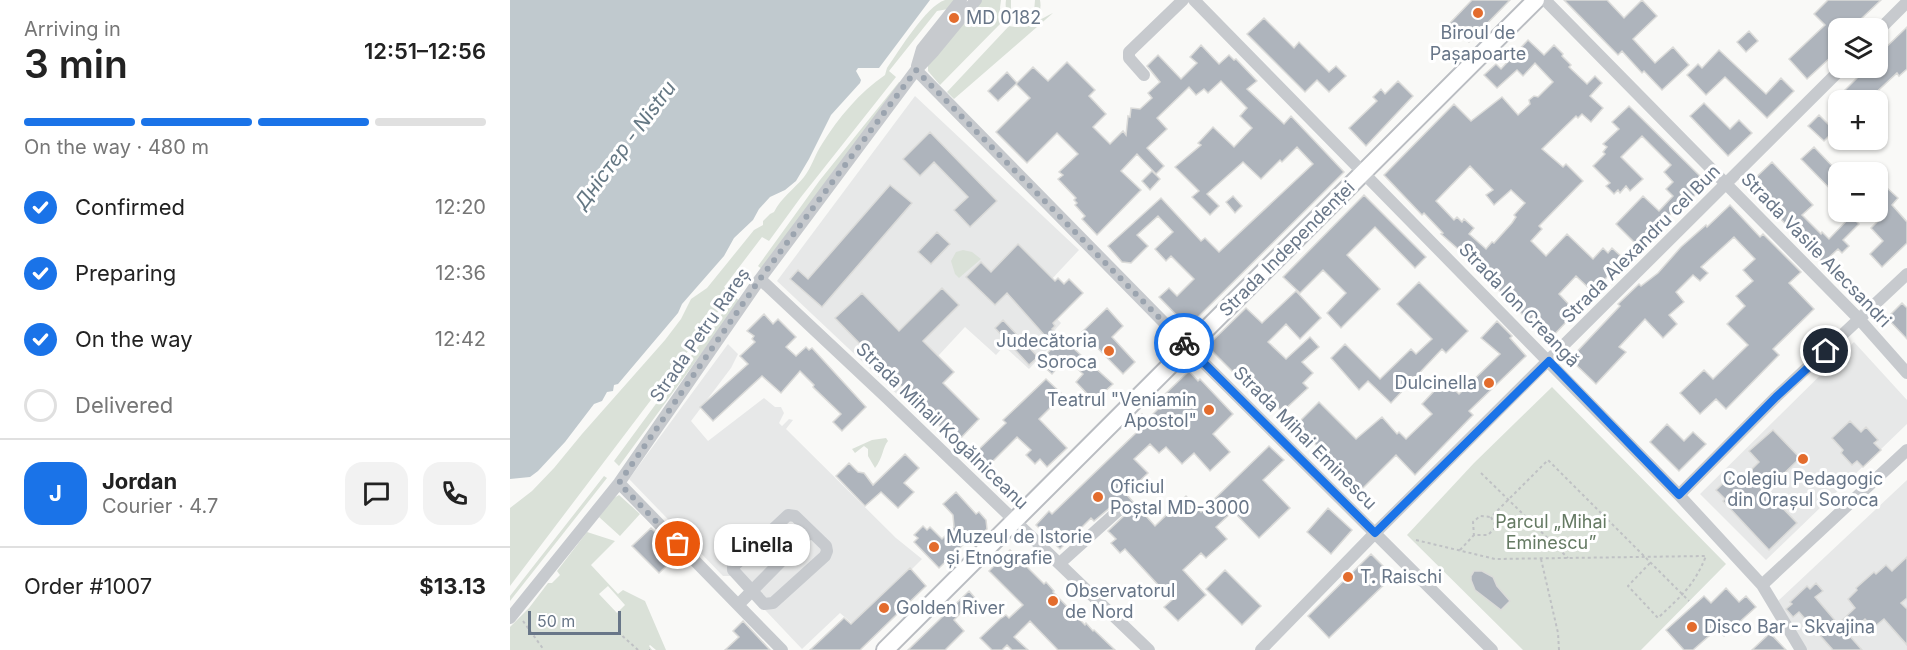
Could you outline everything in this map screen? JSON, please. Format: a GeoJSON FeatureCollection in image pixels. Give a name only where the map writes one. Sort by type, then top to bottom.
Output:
{"type":"FeatureCollection","features":[{"type":"Feature","properties":{"kind":"main road","name":"Strada Independenței"},"geometry":{"type":"LineString","coordinates":[[885,650],[1536,0]]}},
{"type":"Feature","properties":{"kind":"street","name":"Strada Petru Rareș"},"geometry":{"type":"LineString","coordinates":[[916,70],[922,49],[961,0]]}},
{"type":"Feature","properties":{"kind":"street","name":"Strada Petru Rareș"},"geometry":{"type":"LineString","coordinates":[[513,614],[619,483],[760,279],[916,70],[976,0]]}},
{"type":"Feature","properties":{"kind":"street"},"geometry":{"type":"LineString","coordinates":[[1144,75],[1129,58],[1129,52],[1183,0]]}},
{"type":"Feature","properties":{"kind":"street","name":"Strada Ion Creangă"},"geometry":{"type":"LineString","coordinates":[[1194,0],[1679,495],[1762,585],[1802,650]]}},
{"type":"Feature","properties":{"kind":"street","name":"Strada Vasile Alecsandri"},"geometry":{"type":"LineString","coordinates":[[1545,0],[1860,320],[1907,373]]}},
{"type":"Feature","properties":{"kind":"street"},"geometry":{"type":"LineString","coordinates":[[1888,21],[1903,5]]}},
{"type":"Feature","properties":{"kind":"street","name":"Strada Mihai Eminescu"},"geometry":{"type":"LineString","coordinates":[[916,70],[1189,348],[1492,650]]}},
{"type":"Feature","properties":{"kind":"street","name":"Strada Alexandru cel Bun"},"geometry":{"type":"LineString","coordinates":[[1261,650],[1375,533],[1832,78]]}},
{"type":"Feature","properties":{"kind":"street"},"geometry":{"type":"LineString","coordinates":[[1679,495],[1776,397],[1907,274]]}},
{"type":"Feature","properties":{"kind":"street","name":"Strada Mihail Kogălniceanu"},"geometry":{"type":"LineString","coordinates":[[760,279],[1015,519],[1149,650]]}},
{"type":"Feature","properties":{"kind":"street"},"geometry":{"type":"LineString","coordinates":[[1762,585],[1907,450]]}},
{"type":"Feature","properties":{"kind":"street"},"geometry":{"type":"LineString","coordinates":[[619,483],[782,650]]}},
{"type":"Feature","properties":{"kind":"street"},"geometry":{"type":"LineString","coordinates":[[1060,563],[1120,509]]}},
{"type":"Feature","properties":{"kind":"street"},"geometry":{"type":"LineString","coordinates":[[788,515],[795,516],[810,532],[825,546],[827,551],[825,556],[773,603],[764,604],[733,570],[735,564],[788,515]]}},
{"type":"Feature","properties":{"kind":"street"},"geometry":{"type":"LineString","coordinates":[[738,605],[810,532]]}},
{"type":"Feature","properties":{"kind":"path"},"geometry":{"type":"LineString","coordinates":[[1460,551],[1474,535],[1473,522],[1480,516],[1491,517],[1548,460],[1689,601]]}},
{"type":"Feature","properties":{"kind":"path"},"geometry":{"type":"LineString","coordinates":[[1481,473],[1568,558]]}},
{"type":"Feature","properties":{"kind":"path"},"geometry":{"type":"LineString","coordinates":[[1474,535],[1488,535],[1496,527],[1491,517]]}},
{"type":"Feature","properties":{"kind":"path"},"geometry":{"type":"LineString","coordinates":[[1416,540],[1495,559],[1706,556],[1698,576],[1658,618],[1628,586],[1650,563]]}},
{"type":"Feature","properties":{"kind":"path"},"geometry":{"type":"LineString","coordinates":[[1541,559],[1558,633],[1559,650]]}},
{"type":"Feature","properties":{"kind":"path"},"geometry":{"type":"LineString","coordinates":[[513,614],[544,650]]}},
{"type":"Feature","properties":{"kind":"path"},"geometry":{"type":"LineString","coordinates":[[618,632],[638,650]]}},
{"type":"Feature","properties":{"kind":"shaded area"},"geometry":{"type":"Polygon","coordinates":[[[915,96],[1079,250],[1036,296],[1061,323],[1055,330],[1061,335],[1029,369],[1004,346],[996,355],[965,327],[900,397],[777,281],[915,96]]]}},
{"type":"Feature","properties":{"kind":"shaded area","name":"Colegiu Pedagogic din Orașul Soroca"},"geometry":{"type":"Polygon","coordinates":[[[1854,342],[1907,400],[1907,424],[1766,560],[1700,494],[1854,342]]]}},
{"type":"Feature","properties":{"kind":"shaded area"},"geometry":{"type":"Polygon","coordinates":[[[728,344],[738,354],[731,368],[691,421],[708,441],[764,398],[775,407],[781,407],[784,413],[779,423],[782,426],[789,419],[793,420],[786,429],[896,538],[922,559],[855,626],[840,613],[802,649],[733,576],[723,576],[629,479],[728,344]]]}},
{"type":"Feature","properties":{"kind":"shaded area"},"geometry":{"type":"Polygon","coordinates":[[[1907,480],[1907,650],[1806,650],[1778,601],[1907,480]]]}},
{"type":"Feature","properties":{"kind":"green space"},"geometry":{"type":"Polygon","coordinates":[[[945,0],[955,0],[948,9],[937,11],[889,71],[896,77],[769,241],[762,237],[724,287],[732,293],[510,586],[510,508],[532,491],[554,468],[665,340],[681,319],[691,299],[707,288],[754,230],[763,225],[763,221],[774,212],[804,177],[820,148],[843,115],[858,98],[885,75],[887,68],[921,20],[945,0]]]}},
{"type":"Feature","properties":{"kind":"green space"},"geometry":{"type":"Polygon","coordinates":[[[980,0],[1001,0],[1003,21],[940,85],[928,71],[928,65],[980,0]]]}},
{"type":"Feature","properties":{"kind":"green space"},"geometry":{"type":"Polygon","coordinates":[[[1006,0],[1011,0],[1011,9],[1020,18],[1028,17],[1034,12],[1035,0],[1040,0],[1040,10],[1031,22],[1016,22],[1006,10],[1006,0]]]}},
{"type":"Feature","properties":{"kind":"green space"},"geometry":{"type":"Polygon","coordinates":[[[1053,13],[954,99],[947,92],[1009,26],[1027,26],[1053,13]]]}},
{"type":"Feature","properties":{"kind":"green space"},"geometry":{"type":"Polygon","coordinates":[[[899,82],[903,84],[763,270],[758,266],[820,180],[899,82]]]}},
{"type":"Feature","properties":{"kind":"green space"},"geometry":{"type":"Polygon","coordinates":[[[963,250],[972,252],[981,259],[959,278],[955,274],[951,261],[956,252],[963,250]]]}},
{"type":"Feature","properties":{"kind":"green space"},"geometry":{"type":"Polygon","coordinates":[[[736,298],[740,301],[619,466],[614,461],[727,307],[731,306],[736,298]]]}},
{"type":"Feature","properties":{"kind":"green space","name":"Parcul „Mihai Eminescu”"},"geometry":{"type":"Polygon","coordinates":[[[1552,387],[1726,564],[1641,650],[1523,650],[1407,535],[1474,463],[1552,387]]]}},
{"type":"Feature","properties":{"kind":"green space"},"geometry":{"type":"Polygon","coordinates":[[[886,438],[888,441],[875,468],[868,456],[868,449],[864,446],[855,453],[852,449],[872,440],[886,438]]]}},
{"type":"Feature","properties":{"kind":"green space"},"geometry":{"type":"Polygon","coordinates":[[[604,476],[607,478],[510,601],[510,596],[604,476]]]}},
{"type":"Feature","properties":{"kind":"green space"},"geometry":{"type":"Polygon","coordinates":[[[619,495],[640,514],[620,536],[599,517],[612,499],[619,495]]]}},
{"type":"Feature","properties":{"kind":"green space"},"geometry":{"type":"Polygon","coordinates":[[[587,532],[615,541],[591,565],[618,594],[623,590],[645,601],[666,650],[656,650],[650,645],[652,650],[510,650],[510,627],[529,608],[548,583],[552,583],[560,575],[557,571],[587,532]],[[608,586],[599,594],[617,613],[625,605],[608,586]]]}},
{"type":"Feature","properties":{"kind":"water","name":"Дністер - Nistru"},"geometry":{"type":"Polygon","coordinates":[[[510,0],[930,0],[879,68],[858,68],[856,71],[861,80],[860,83],[831,115],[796,181],[785,190],[770,197],[759,209],[753,220],[734,238],[724,256],[682,304],[678,313],[618,384],[614,385],[613,391],[607,392],[602,401],[594,404],[565,442],[538,471],[530,477],[510,479],[510,0]]]}},
{"type":"Feature","properties":{"kind":"building","name":"Biroul de Pașapoarte"},"geometry":{"type":"Polygon","coordinates":[[[1472,0],[1510,0],[1469,42],[1449,24],[1472,0]]]}},
{"type":"Feature","properties":{"kind":"building"},"geometry":{"type":"Polygon","coordinates":[[[1564,0],[1607,0],[1624,18],[1642,0],[1657,16],[1633,39],[1655,63],[1673,47],[1689,65],[1662,90],[1622,51],[1618,55],[1564,0]]]}},
{"type":"Feature","properties":{"kind":"building"},"geometry":{"type":"Polygon","coordinates":[[[1828,0],[1881,0],[1862,18],[1828,18],[1828,60],[1807,79],[1789,59],[1825,25],[1814,14],[1828,0]]]}},
{"type":"Feature","properties":{"kind":"building"},"geometry":{"type":"Polygon","coordinates":[[[1264,18],[1294,48],[1299,42],[1329,72],[1336,66],[1346,76],[1329,92],[1317,80],[1305,92],[1247,34],[1264,18]]]}},
{"type":"Feature","properties":{"kind":"building"},"geometry":{"type":"Polygon","coordinates":[[[1907,27],[1907,69],[1899,76],[1897,73],[1879,90],[1845,90],[1857,78],[1888,78],[1888,45],[1907,27]]]}},
{"type":"Feature","properties":{"kind":"building"},"geometry":{"type":"Polygon","coordinates":[[[1749,31],[1758,41],[1746,52],[1737,42],[1749,31]]]}},
{"type":"Feature","properties":{"kind":"building"},"geometry":{"type":"Polygon","coordinates":[[[1528,40],[1544,55],[1554,45],[1571,65],[1569,67],[1587,84],[1595,76],[1602,83],[1590,96],[1603,108],[1591,122],[1582,114],[1578,118],[1576,116],[1542,149],[1563,167],[1566,164],[1583,181],[1539,226],[1542,229],[1531,241],[1546,256],[1567,234],[1593,259],[1603,248],[1608,253],[1612,248],[1624,259],[1593,292],[1576,276],[1559,294],[1575,311],[1548,341],[1491,282],[1496,278],[1469,251],[1465,255],[1441,234],[1443,233],[1424,213],[1422,215],[1384,175],[1454,104],[1471,121],[1502,97],[1518,115],[1530,104],[1529,100],[1534,96],[1538,97],[1553,82],[1535,63],[1523,76],[1517,70],[1497,88],[1484,75],[1496,64],[1501,69],[1528,40]],[[1470,166],[1436,201],[1454,220],[1457,217],[1462,222],[1464,219],[1474,228],[1469,234],[1486,249],[1512,223],[1516,217],[1514,215],[1525,203],[1511,190],[1494,205],[1486,195],[1493,190],[1470,166]]]}},
{"type":"Feature","properties":{"kind":"building"},"geometry":{"type":"Polygon","coordinates":[[[1201,45],[1219,64],[1229,55],[1234,60],[1236,59],[1257,81],[1247,89],[1284,124],[1291,116],[1344,172],[1188,327],[1159,297],[1169,288],[1177,296],[1194,279],[1171,256],[1166,261],[1155,249],[1173,232],[1158,216],[1137,235],[1148,246],[1131,263],[1122,262],[1108,246],[1161,198],[1201,241],[1205,238],[1219,252],[1313,164],[1297,147],[1261,179],[1243,162],[1207,194],[1219,206],[1210,215],[1192,197],[1199,191],[1175,167],[1201,145],[1198,143],[1213,127],[1234,147],[1252,128],[1240,116],[1247,108],[1221,81],[1208,93],[1204,89],[1196,95],[1189,87],[1157,118],[1167,129],[1147,148],[1164,166],[1156,174],[1137,154],[1121,171],[1141,190],[1097,235],[1082,219],[1085,216],[1075,205],[1076,198],[1058,179],[1063,175],[1059,172],[1078,154],[1057,133],[1027,163],[996,132],[1030,98],[1016,84],[1033,67],[1048,81],[1067,62],[1095,90],[1089,96],[1106,114],[1093,127],[1110,144],[1123,131],[1126,135],[1131,108],[1140,109],[1152,98],[1148,93],[1160,82],[1147,66],[1158,55],[1181,79],[1197,63],[1190,57],[1201,45]]]}},
{"type":"Feature","properties":{"kind":"building"},"geometry":{"type":"Polygon","coordinates":[[[1719,50],[1766,94],[1781,78],[1794,91],[1767,118],[1725,77],[1706,95],[1687,75],[1698,64],[1702,68],[1719,50]]]}},
{"type":"Feature","properties":{"kind":"building"},"geometry":{"type":"Polygon","coordinates":[[[1007,72],[1017,83],[998,101],[988,91],[1007,72]]]}},
{"type":"Feature","properties":{"kind":"building"},"geometry":{"type":"Polygon","coordinates":[[[1398,81],[1413,96],[1366,146],[1349,128],[1377,101],[1373,97],[1381,89],[1385,94],[1398,81]]]}},
{"type":"Feature","properties":{"kind":"building"},"geometry":{"type":"Polygon","coordinates":[[[1704,103],[1730,129],[1739,120],[1752,133],[1728,156],[1690,116],[1704,103]]]}},
{"type":"Feature","properties":{"kind":"building"},"geometry":{"type":"Polygon","coordinates":[[[1629,106],[1707,183],[1681,209],[1678,206],[1639,247],[1616,224],[1643,196],[1659,211],[1673,196],[1666,189],[1673,182],[1664,172],[1671,165],[1642,136],[1621,157],[1643,179],[1630,191],[1626,186],[1620,193],[1618,190],[1614,194],[1606,186],[1610,183],[1593,166],[1605,154],[1603,152],[1607,147],[1603,144],[1619,129],[1612,122],[1629,106]]]}},
{"type":"Feature","properties":{"kind":"building"},"geometry":{"type":"Polygon","coordinates":[[[1819,115],[1828,124],[1828,137],[1824,141],[1808,126],[1819,115]]]}},
{"type":"Feature","properties":{"kind":"building"},"geometry":{"type":"Polygon","coordinates":[[[930,132],[997,201],[970,227],[954,210],[968,197],[934,162],[920,176],[903,159],[930,132]]]}},
{"type":"Feature","properties":{"kind":"building"},"geometry":{"type":"Polygon","coordinates":[[[1814,147],[1828,162],[1828,187],[1801,159],[1814,147]]]}},
{"type":"Feature","properties":{"kind":"building"},"geometry":{"type":"Polygon","coordinates":[[[1772,162],[1813,205],[1802,215],[1821,234],[1822,232],[1829,239],[1845,222],[1859,224],[1843,240],[1849,246],[1842,253],[1838,249],[1823,263],[1748,185],[1772,162]]]}},
{"type":"Feature","properties":{"kind":"building"},"geometry":{"type":"Polygon","coordinates":[[[1152,171],[1160,179],[1150,190],[1142,181],[1152,171]]]}},
{"type":"Feature","properties":{"kind":"building"},"geometry":{"type":"Polygon","coordinates":[[[890,185],[912,203],[822,307],[790,279],[798,270],[808,279],[890,185]]]}},
{"type":"Feature","properties":{"kind":"building"},"geometry":{"type":"Polygon","coordinates":[[[1888,189],[1898,198],[1892,205],[1907,222],[1907,243],[1882,267],[1870,254],[1883,241],[1871,228],[1877,222],[1888,222],[1888,189]]]}},
{"type":"Feature","properties":{"kind":"building"},"geometry":{"type":"Polygon","coordinates":[[[1364,195],[1426,257],[1415,268],[1375,227],[1347,255],[1380,289],[1341,328],[1327,313],[1346,293],[1323,270],[1300,293],[1283,277],[1364,195]]]}},
{"type":"Feature","properties":{"kind":"building"},"geometry":{"type":"Polygon","coordinates":[[[1233,196],[1242,206],[1235,213],[1226,202],[1233,196]]]}},
{"type":"Feature","properties":{"kind":"building"},"geometry":{"type":"Polygon","coordinates":[[[1730,205],[1760,237],[1763,234],[1801,272],[1789,283],[1814,309],[1773,349],[1779,355],[1726,409],[1716,399],[1700,414],[1680,393],[1704,370],[1713,379],[1748,345],[1727,324],[1745,306],[1736,296],[1753,281],[1743,270],[1755,259],[1734,237],[1701,267],[1708,273],[1700,281],[1693,275],[1676,292],[1684,302],[1669,315],[1677,324],[1663,338],[1645,319],[1619,347],[1626,352],[1596,384],[1570,359],[1620,306],[1618,304],[1639,284],[1641,286],[1658,273],[1681,247],[1730,205]]]}},
{"type":"Feature","properties":{"kind":"building"},"geometry":{"type":"Polygon","coordinates":[[[937,232],[950,244],[931,264],[918,252],[937,232]]]}},
{"type":"Feature","properties":{"kind":"building"},"geometry":{"type":"Polygon","coordinates":[[[1018,244],[1055,281],[1058,278],[1064,284],[1069,279],[1083,293],[1053,323],[1055,326],[1052,329],[1113,384],[1094,401],[1076,382],[1083,374],[1066,358],[1052,374],[1039,362],[1054,346],[1007,293],[995,305],[966,277],[981,262],[991,272],[1018,244]]]}},
{"type":"Feature","properties":{"kind":"building"},"geometry":{"type":"Polygon","coordinates":[[[1419,282],[1468,331],[1446,353],[1442,349],[1391,403],[1368,381],[1359,390],[1331,358],[1345,344],[1380,379],[1411,349],[1416,354],[1432,339],[1397,304],[1419,282]]]}},
{"type":"Feature","properties":{"kind":"building"},"geometry":{"type":"Polygon","coordinates":[[[942,288],[959,305],[923,341],[954,372],[943,383],[979,419],[956,443],[835,318],[862,293],[899,331],[942,288]]]}},
{"type":"Feature","properties":{"kind":"building"},"geometry":{"type":"Polygon","coordinates":[[[1296,291],[1321,318],[1300,339],[1286,324],[1268,342],[1286,359],[1310,337],[1319,347],[1302,362],[1313,373],[1303,383],[1308,388],[1282,412],[1262,390],[1257,396],[1207,346],[1246,308],[1262,323],[1296,291]]]}},
{"type":"Feature","properties":{"kind":"building"},"geometry":{"type":"Polygon","coordinates":[[[1902,303],[1907,308],[1907,339],[1887,318],[1902,303]]]}},
{"type":"Feature","properties":{"kind":"building"},"geometry":{"type":"Polygon","coordinates":[[[1107,308],[1123,326],[1112,337],[1135,362],[1123,374],[1082,332],[1107,308]]]}},
{"type":"Feature","properties":{"kind":"building"},"geometry":{"type":"Polygon","coordinates":[[[764,314],[773,324],[778,319],[796,337],[786,347],[796,356],[806,347],[809,350],[812,348],[866,407],[842,431],[833,422],[841,414],[800,371],[781,393],[762,376],[713,421],[700,407],[748,364],[740,356],[755,342],[752,339],[754,336],[747,331],[764,314]]]}},
{"type":"Feature","properties":{"kind":"building"},"geometry":{"type":"Polygon","coordinates":[[[1003,320],[1038,357],[1029,365],[995,328],[1003,320]]]}},
{"type":"Feature","properties":{"kind":"building"},"geometry":{"type":"Polygon","coordinates":[[[1497,321],[1512,336],[1510,338],[1526,356],[1469,411],[1473,415],[1415,475],[1396,455],[1361,490],[1296,425],[1319,402],[1356,439],[1382,417],[1397,434],[1399,432],[1406,439],[1432,414],[1422,404],[1443,378],[1459,394],[1500,354],[1481,338],[1497,321]]]}},
{"type":"Feature","properties":{"kind":"building"},"geometry":{"type":"Polygon","coordinates":[[[1189,371],[1198,381],[1200,379],[1233,414],[1213,434],[1230,452],[1210,471],[1194,453],[1182,464],[1166,447],[1159,453],[1150,444],[1134,459],[1148,473],[1126,494],[1155,526],[1186,496],[1201,512],[1269,446],[1284,460],[1263,480],[1290,508],[1259,538],[1233,511],[1216,527],[1227,539],[1206,558],[1201,553],[1183,570],[1206,595],[1178,621],[1164,607],[1172,600],[1125,549],[1120,553],[1111,543],[1116,539],[1108,531],[1128,512],[1126,503],[1118,501],[1094,521],[1091,518],[1060,549],[1036,525],[1049,511],[1052,514],[1138,431],[1131,424],[1142,414],[1147,420],[1165,402],[1161,398],[1189,371]]]}},
{"type":"Feature","properties":{"kind":"building"},"geometry":{"type":"Polygon","coordinates":[[[1046,379],[1063,395],[1039,419],[1067,448],[1047,467],[1040,459],[1035,464],[1026,455],[1031,450],[1017,437],[987,467],[974,454],[1006,423],[1003,420],[1046,379]]]}},
{"type":"Feature","properties":{"kind":"building"},"geometry":{"type":"Polygon","coordinates":[[[1850,421],[1861,432],[1866,427],[1878,440],[1874,443],[1881,450],[1863,467],[1857,461],[1852,465],[1832,438],[1850,421]]]}},
{"type":"Feature","properties":{"kind":"building"},"geometry":{"type":"Polygon","coordinates":[[[1667,424],[1684,441],[1693,432],[1706,444],[1679,471],[1650,442],[1667,424]]]}},
{"type":"Feature","properties":{"kind":"building"},"geometry":{"type":"Polygon","coordinates":[[[1773,430],[1800,458],[1766,491],[1797,523],[1769,550],[1723,501],[1725,499],[1716,490],[1734,473],[1741,480],[1759,462],[1749,451],[1773,430]]]}},
{"type":"Feature","properties":{"kind":"building"},"geometry":{"type":"Polygon","coordinates":[[[905,454],[919,468],[904,483],[914,492],[898,508],[881,492],[865,506],[836,476],[849,463],[858,472],[864,473],[873,485],[905,454]]]}},
{"type":"Feature","properties":{"kind":"building"},"geometry":{"type":"Polygon","coordinates":[[[956,492],[976,514],[979,512],[986,520],[987,529],[973,541],[970,538],[939,568],[914,542],[918,538],[914,535],[923,526],[927,530],[930,527],[942,539],[954,527],[953,515],[943,504],[956,492]]]}},
{"type":"Feature","properties":{"kind":"building"},"geometry":{"type":"Polygon","coordinates":[[[1328,508],[1352,530],[1331,554],[1307,532],[1328,508]]]}},
{"type":"Feature","properties":{"kind":"building"},"geometry":{"type":"Polygon","coordinates":[[[651,528],[678,555],[659,573],[632,546],[651,528]]]}},
{"type":"Feature","properties":{"kind":"building"},"geometry":{"type":"Polygon","coordinates":[[[1010,550],[1044,584],[1046,582],[1085,625],[1086,623],[1115,650],[1058,650],[1030,621],[1014,637],[1028,650],[1012,650],[1007,645],[1002,650],[992,650],[980,638],[1000,619],[1006,615],[1009,618],[1023,605],[989,571],[1010,550]]]}},
{"type":"Feature","properties":{"kind":"building"},"geometry":{"type":"Polygon","coordinates":[[[1371,554],[1393,576],[1329,638],[1308,616],[1371,554]]]}},
{"type":"Feature","properties":{"kind":"building"},"geometry":{"type":"Polygon","coordinates":[[[1907,557],[1907,598],[1901,603],[1907,609],[1907,645],[1884,619],[1873,628],[1865,619],[1848,634],[1862,650],[1833,650],[1799,612],[1793,617],[1786,609],[1807,586],[1810,589],[1816,583],[1823,591],[1815,597],[1838,624],[1855,608],[1848,599],[1857,590],[1856,588],[1874,572],[1876,574],[1886,565],[1892,571],[1907,557]]]}},
{"type":"Feature","properties":{"kind":"building"},"geometry":{"type":"Polygon","coordinates":[[[910,568],[926,586],[860,650],[810,650],[844,618],[851,624],[910,568]]]}},
{"type":"Feature","properties":{"kind":"building"},"geometry":{"type":"Polygon","coordinates":[[[1225,570],[1261,606],[1242,625],[1206,589],[1225,570]]]}},
{"type":"Feature","properties":{"kind":"building"},"geometry":{"type":"Polygon","coordinates":[[[1474,571],[1482,571],[1493,577],[1497,586],[1510,601],[1501,610],[1475,590],[1471,580],[1474,571]]]}},
{"type":"Feature","properties":{"kind":"building"},"geometry":{"type":"Polygon","coordinates":[[[1726,588],[1739,602],[1746,596],[1756,607],[1724,636],[1717,629],[1693,650],[1684,650],[1666,630],[1704,596],[1711,603],[1726,588]]]}},
{"type":"Feature","properties":{"kind":"building"},"geometry":{"type":"Polygon","coordinates":[[[969,591],[975,598],[954,620],[964,631],[945,650],[908,650],[969,591]]]}},
{"type":"Feature","properties":{"kind":"building"},"geometry":{"type":"Polygon","coordinates":[[[743,621],[770,650],[725,650],[739,637],[733,631],[743,621]]]}},
{"type":"Feature","properties":{"kind":"building"},"geometry":{"type":"Polygon","coordinates":[[[1770,633],[1786,650],[1752,650],[1770,633]]]}},
{"type":"Feature","properties":{"kind":"way so far"},"geometry":{"type":"LineString","coordinates":[[678,544],[619,483],[760,279],[916,70],[1184,343]]}},
{"type":"Feature","properties":{"kind":"place","name":"Biroul de Pașapoarte"},"geometry":{"type":"Point","coordinates":[1478,13]}},
{"type":"Feature","properties":{"kind":"place","name":"MD 0182"},"geometry":{"type":"Point","coordinates":[954,18]}},
{"type":"Feature","properties":{"kind":"place","name":"Judecătoria Soroca"},"geometry":{"type":"Point","coordinates":[1109,351]}},
{"type":"Feature","properties":{"kind":"place","name":"Dulcinella"},"geometry":{"type":"Point","coordinates":[1489,383]}},
{"type":"Feature","properties":{"kind":"place","name":"Teatrul \"Veniamin Apostol\""},"geometry":{"type":"Point","coordinates":[1209,410]}},
{"type":"Feature","properties":{"kind":"place","name":"Colegiu Pedagogic din Orașul Soroca"},"geometry":{"type":"Point","coordinates":[1803,459]}},
{"type":"Feature","properties":{"kind":"place","name":"Oficiul Poștal MD-3000"},"geometry":{"type":"Point","coordinates":[1098,497]}},
{"type":"Feature","properties":{"kind":"place","name":"Linella"},"geometry":{"type":"Point","coordinates":[678,544]}},
{"type":"Feature","properties":{"kind":"place","name":"Muzeul de Istorie și Etnografie"},"geometry":{"type":"Point","coordinates":[934,547]}},
{"type":"Feature","properties":{"kind":"place","name":"T. Raischi"},"geometry":{"type":"Point","coordinates":[1348,577]}},
{"type":"Feature","properties":{"kind":"place","name":"Observatorul de Nord"},"geometry":{"type":"Point","coordinates":[1053,601]}},
{"type":"Feature","properties":{"kind":"place","name":"Golden River"},"geometry":{"type":"Point","coordinates":[884,608]}},
{"type":"Feature","properties":{"kind":"place","name":"Disco Bar - Skvajina"},"geometry":{"type":"Point","coordinates":[1692,627]}},
{"type":"Feature","properties":{"kind":"route"},"geometry":{"type":"LineString","coordinates":[[1184,343],[1375,533],[1549,361],[1679,495],[1776,397],[1826,351]]}}]}
